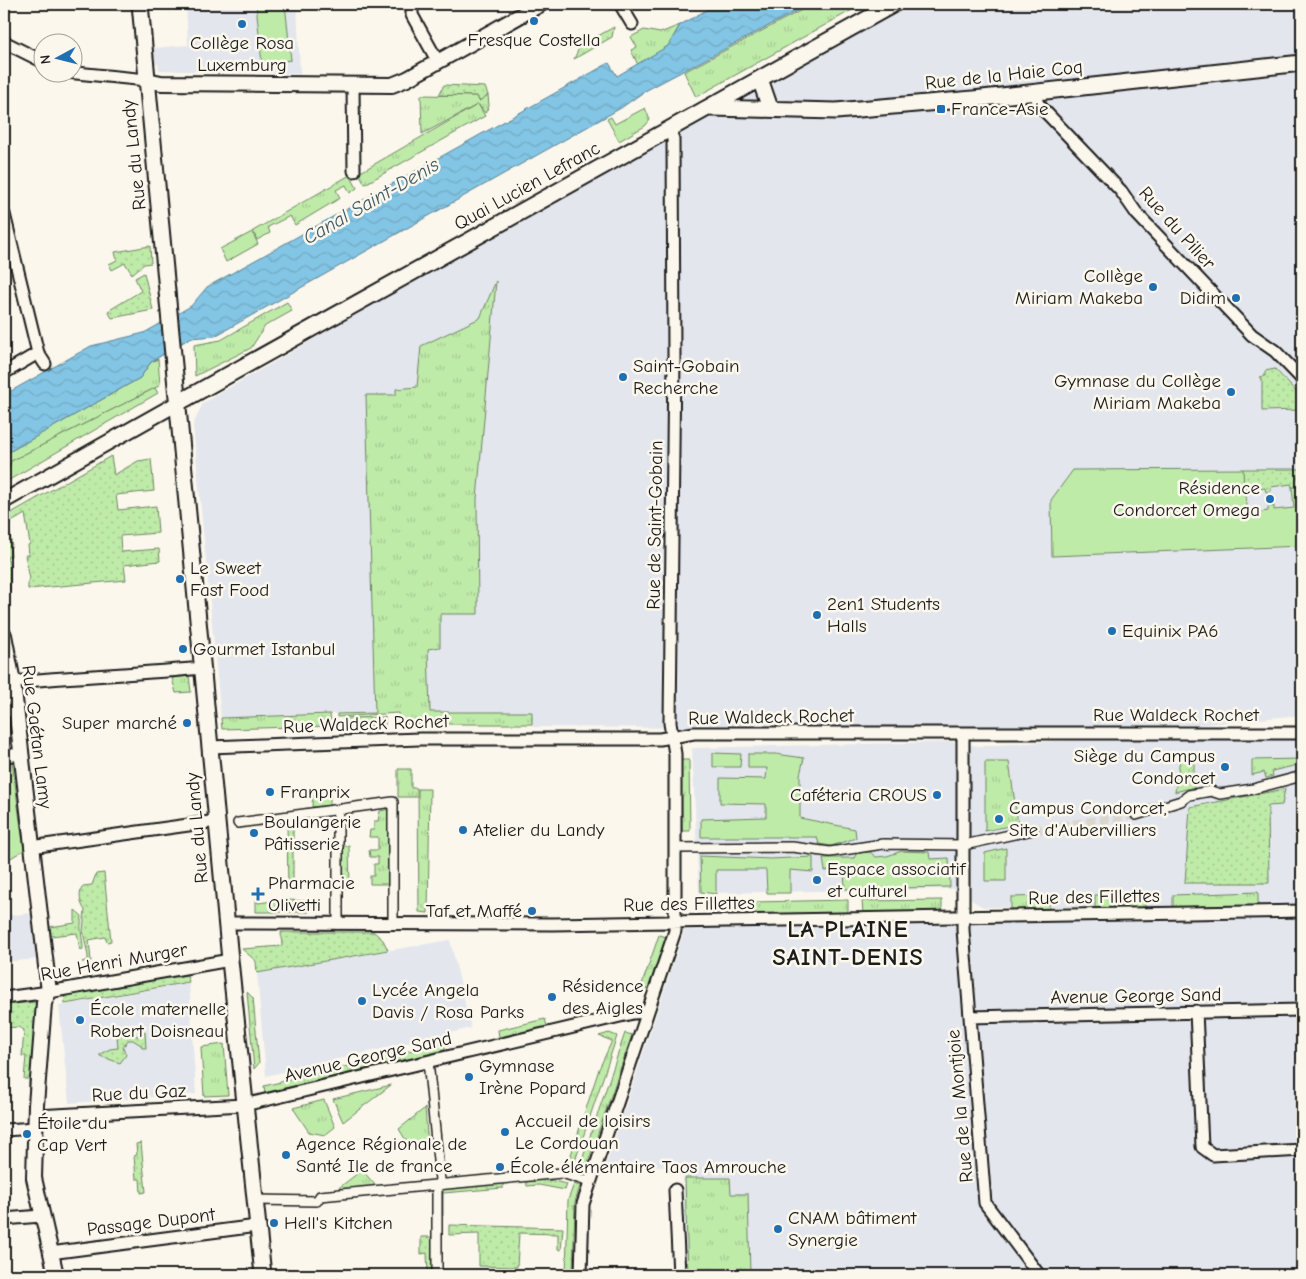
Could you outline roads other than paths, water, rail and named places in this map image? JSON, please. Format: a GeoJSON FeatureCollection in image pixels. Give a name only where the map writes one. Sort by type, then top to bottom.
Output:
{"type":"FeatureCollection","features":[{"type":"Feature","properties":{"kind":"main road","name":"Rue du Landy"},"geometry":{"type":"LineString","coordinates":[[140,4],[226,923],[263,1275]]}},
{"type":"Feature","properties":{"kind":"main road","name":"Quai Lucien Lefranc"},"geometry":{"type":"LineString","coordinates":[[178,403],[894,4]]}},
{"type":"Feature","properties":{"kind":"main road","name":"Rue de la Haie Coq"},"geometry":{"type":"LineString","coordinates":[[710,108],[836,111],[1302,63]]}},
{"type":"Feature","properties":{"kind":"main road"},"geometry":{"type":"LineString","coordinates":[[760,79],[770,108]]}},
{"type":"Feature","properties":{"kind":"street"},"geometry":{"type":"LineString","coordinates":[[412,4],[412,15],[438,62]]}},
{"type":"Feature","properties":{"kind":"street"},"geometry":{"type":"LineString","coordinates":[[82,74],[161,83],[392,85],[407,79],[541,4]]}},
{"type":"Feature","properties":{"kind":"street"},"geometry":{"type":"LineString","coordinates":[[620,4],[632,24]]}},
{"type":"Feature","properties":{"kind":"street"},"geometry":{"type":"LineString","coordinates":[[4,42],[32,56]]}},
{"type":"Feature","properties":{"kind":"street"},"geometry":{"type":"LineString","coordinates":[[353,85],[354,171]]}},
{"type":"Feature","properties":{"kind":"street","name":"Rue du Pilier"},"geometry":{"type":"LineString","coordinates":[[1034,92],[1038,104],[1121,191],[1136,214],[1252,336],[1275,351],[1302,379]]}},
{"type":"Feature","properties":{"kind":"street","name":"Rue de Saint-Gobain"},"geometry":{"type":"LineString","coordinates":[[581,1275],[583,1204],[675,931],[675,754],[670,723],[674,149],[669,129]]}},
{"type":"Feature","properties":{"kind":"street"},"geometry":{"type":"LineString","coordinates":[[4,214],[38,353],[45,364]]}},
{"type":"Feature","properties":{"kind":"street"},"geometry":{"type":"LineString","coordinates":[[4,373],[38,353]]}},
{"type":"Feature","properties":{"kind":"street"},"geometry":{"type":"LineString","coordinates":[[4,501],[178,403]]}},
{"type":"Feature","properties":{"kind":"street","name":"Rue Gaétan Lamy"},"geometry":{"type":"LineString","coordinates":[[4,635],[12,682],[10,711],[21,754],[49,992]]}},
{"type":"Feature","properties":{"kind":"street"},"geometry":{"type":"LineString","coordinates":[[12,682],[91,674],[137,674],[203,668]]}},
{"type":"Feature","properties":{"kind":"street","name":"Rue Waldeck Rochet"},"geometry":{"type":"LineString","coordinates":[[210,746],[419,739],[673,738],[694,733],[1302,733]]}},
{"type":"Feature","properties":{"kind":"street","name":"Rue de la Montjoie"},"geometry":{"type":"LineString","coordinates":[[963,733],[964,916],[985,1203],[1039,1275]]}},
{"type":"Feature","properties":{"kind":"street"},"geometry":{"type":"LineString","coordinates":[[4,756],[21,754]]}},
{"type":"Feature","properties":{"kind":"street"},"geometry":{"type":"LineString","coordinates":[[1136,814],[1181,800],[1189,795],[1211,791],[1220,794],[1245,790],[1302,776]]}},
{"type":"Feature","properties":{"kind":"street"},"geometry":{"type":"LineString","coordinates":[[238,823],[393,802],[393,924]]}},
{"type":"Feature","properties":{"kind":"street"},"geometry":{"type":"LineString","coordinates":[[338,810],[338,924]]}},
{"type":"Feature","properties":{"kind":"street"},"geometry":{"type":"LineString","coordinates":[[31,847],[217,821]]}},
{"type":"Feature","properties":{"kind":"street"},"geometry":{"type":"LineString","coordinates":[[676,848],[792,847],[830,852],[883,844],[964,846],[1033,830]]}},
{"type":"Feature","properties":{"kind":"street","name":"Rue des Fillettes"},"geometry":{"type":"LineString","coordinates":[[226,923],[675,922],[1302,911]]}},
{"type":"Feature","properties":{"kind":"street","name":"Rue Henri Murger"},"geometry":{"type":"LineString","coordinates":[[4,998],[49,992],[230,960]]}},
{"type":"Feature","properties":{"kind":"street"},"geometry":{"type":"LineString","coordinates":[[49,992],[44,1003],[34,1178],[41,1216],[56,1275]]}},
{"type":"Feature","properties":{"kind":"street","name":"Avenue George Sand"},"geometry":{"type":"LineString","coordinates":[[970,1017],[1302,1010]]}},
{"type":"Feature","properties":{"kind":"street"},"geometry":{"type":"LineString","coordinates":[[1196,1011],[1202,1147],[1206,1152],[1213,1155],[1302,1150]]}},
{"type":"Feature","properties":{"kind":"street","name":"Avenue George Sand"},"geometry":{"type":"LineString","coordinates":[[244,1105],[633,1013],[647,1012]]}},
{"type":"Feature","properties":{"kind":"street"},"geometry":{"type":"LineString","coordinates":[[428,1061],[440,1180],[438,1184],[437,1275]]}},
{"type":"Feature","properties":{"kind":"street","name":"Rue du Gaz"},"geometry":{"type":"LineString","coordinates":[[4,1130],[36,1122],[244,1105]]}},
{"type":"Feature","properties":{"kind":"street"},"geometry":{"type":"LineString","coordinates":[[255,1200],[317,1201],[320,1196],[562,1173],[590,1182]]}},
{"type":"Feature","properties":{"kind":"street"},"geometry":{"type":"LineString","coordinates":[[676,1190],[679,1275]]}},
{"type":"Feature","properties":{"kind":"street"},"geometry":{"type":"LineString","coordinates":[[4,1219],[41,1216]]}},
{"type":"Feature","properties":{"kind":"street","name":"Passage Dupont"},"geometry":{"type":"LineString","coordinates":[[50,1253],[257,1226]]}},
{"type":"Feature","properties":{"kind":"water","name":"Canal Saint-Denis"},"geometry":{"type":"Polygon","coordinates":[[[717,4],[810,4],[645,91],[621,108],[215,336],[190,338],[151,362],[140,378],[7,453],[4,461],[4,395],[91,346],[144,333],[191,306],[207,287],[609,63],[617,76],[668,46],[680,25],[717,4]]]}},
{"type":"Feature","properties":{"kind":"waterway"},"geometry":{"type":"LineString","coordinates":[[4,821],[10,818]]}},
{"type":"Feature","properties":{"kind":"tunnel"},"geometry":{"type":"LineString","coordinates":[[1033,830],[1136,815]]}},
{"type":"Feature","properties":{"kind":"place","name":"Fresque Costella"},"geometry":{"type":"Point","coordinates":[534,21]}},
{"type":"Feature","properties":{"kind":"place","name":"Collège Rosa Luxemburg"},"geometry":{"type":"Point","coordinates":[242,24]}},
{"type":"Feature","properties":{"kind":"place","name":"France-Asie"},"geometry":{"type":"Point","coordinates":[941,109]}},
{"type":"Feature","properties":{"kind":"place","name":"Collège Miriam Makeba"},"geometry":{"type":"Point","coordinates":[1153,287]}},
{"type":"Feature","properties":{"kind":"place","name":"Didim"},"geometry":{"type":"Point","coordinates":[1236,298]}},
{"type":"Feature","properties":{"kind":"place","name":"Saint-Gobain Recherche"},"geometry":{"type":"Point","coordinates":[623,377]}},
{"type":"Feature","properties":{"kind":"place","name":"Gymnase du Collège Miriam Makeba"},"geometry":{"type":"Point","coordinates":[1231,392]}},
{"type":"Feature","properties":{"kind":"place","name":"Résidence Condorcet Omega"},"geometry":{"type":"Point","coordinates":[1270,499]}},
{"type":"Feature","properties":{"kind":"place","name":"Le Sweet Fast Food"},"geometry":{"type":"Point","coordinates":[180,579]}},
{"type":"Feature","properties":{"kind":"place","name":"2en1 Students Halls"},"geometry":{"type":"Point","coordinates":[817,615]}},
{"type":"Feature","properties":{"kind":"place","name":"Equinix PA6"},"geometry":{"type":"Point","coordinates":[1112,631]}},
{"type":"Feature","properties":{"kind":"place","name":"Gourmet Istanbul"},"geometry":{"type":"Point","coordinates":[183,649]}},
{"type":"Feature","properties":{"kind":"place","name":"Super marché"},"geometry":{"type":"Point","coordinates":[187,723]}},
{"type":"Feature","properties":{"kind":"place","name":"Siège du Campus Condorcet"},"geometry":{"type":"Point","coordinates":[1225,767]}},
{"type":"Feature","properties":{"kind":"place","name":"Franprix"},"geometry":{"type":"Point","coordinates":[270,792]}},
{"type":"Feature","properties":{"kind":"place","name":"Caféteria CROUS"},"geometry":{"type":"Point","coordinates":[937,795]}},
{"type":"Feature","properties":{"kind":"place","name":"Campus Condorcet, Site d'Aubervilliers"},"geometry":{"type":"Point","coordinates":[999,819]}},
{"type":"Feature","properties":{"kind":"place","name":"Atelier du Landy"},"geometry":{"type":"Point","coordinates":[463,830]}},
{"type":"Feature","properties":{"kind":"place","name":"Boulangerie Pâtisserie"},"geometry":{"type":"Point","coordinates":[254,833]}},
{"type":"Feature","properties":{"kind":"place","name":"Espace associatif et culturel"},"geometry":{"type":"Point","coordinates":[817,880]}},
{"type":"Feature","properties":{"kind":"place","name":"Pharmacie Olivetti"},"geometry":{"type":"Point","coordinates":[258,894]}},
{"type":"Feature","properties":{"kind":"place","name":"Taf et Maffé"},"geometry":{"type":"Point","coordinates":[532,911]}},
{"type":"Feature","properties":{"kind":"place","name":"Résidence des Aigles"},"geometry":{"type":"Point","coordinates":[552,997]}},
{"type":"Feature","properties":{"kind":"place","name":"Lycée Angela Davis / Rosa Parks"},"geometry":{"type":"Point","coordinates":[362,1001]}},
{"type":"Feature","properties":{"kind":"place","name":"École maternelle Robert Doisneau"},"geometry":{"type":"Point","coordinates":[80,1020]}},
{"type":"Feature","properties":{"kind":"place","name":"Gymnase Irène Popard"},"geometry":{"type":"Point","coordinates":[469,1077]}},
{"type":"Feature","properties":{"kind":"place","name":"Accueil de loisirs Le Cordouan"},"geometry":{"type":"Point","coordinates":[505,1132]}},
{"type":"Feature","properties":{"kind":"place","name":"Étoile du Cap Vert"},"geometry":{"type":"Point","coordinates":[27,1134]}},
{"type":"Feature","properties":{"kind":"place","name":"Agence Régionale de Santé Ile de france"},"geometry":{"type":"Point","coordinates":[286,1155]}},
{"type":"Feature","properties":{"kind":"place","name":"École élémentaire Taos Amrouche"},"geometry":{"type":"Point","coordinates":[500,1167]}},
{"type":"Feature","properties":{"kind":"place","name":"Hell's Kitchen"},"geometry":{"type":"Point","coordinates":[274,1223]}},
{"type":"Feature","properties":{"kind":"place","name":"CNAM bâtiment Synergie"},"geometry":{"type":"Point","coordinates":[778,1229]}},
{"type":"Feature","properties":{"kind":"district","name":"LA PLAINE SAINT-DENIS"},"geometry":{"type":"Point","coordinates":[848,943]}}]}
